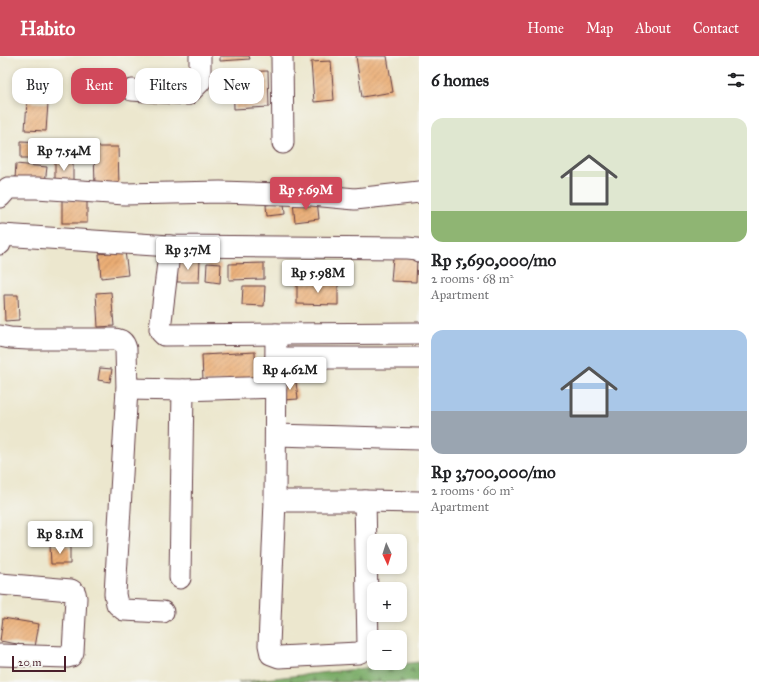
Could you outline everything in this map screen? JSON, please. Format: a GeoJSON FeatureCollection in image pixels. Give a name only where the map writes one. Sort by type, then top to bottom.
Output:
{"type":"FeatureCollection","features":[{"type":"Feature","properties":{"kind":"street"},"geometry":{"type":"LineString","coordinates":[[132,90],[188,94],[200,82],[200,56]]}},
{"type":"Feature","properties":{"kind":"street"},"geometry":{"type":"LineString","coordinates":[[282,56],[283,143]]}},
{"type":"Feature","properties":{"kind":"street"},"geometry":{"type":"LineString","coordinates":[[0,198],[8,188],[37,188],[125,194],[220,192],[312,195],[355,199],[419,192]]}},
{"type":"Feature","properties":{"kind":"street"},"geometry":{"type":"LineString","coordinates":[[0,244],[2,235],[170,246],[408,248],[417,249],[419,251]]}},
{"type":"Feature","properties":{"kind":"street"},"geometry":{"type":"LineString","coordinates":[[170,246],[160,328],[164,335],[419,333]]}},
{"type":"Feature","properties":{"kind":"street"},"geometry":{"type":"LineString","coordinates":[[276,334],[275,501],[269,645],[271,654],[279,657],[358,653],[366,650],[368,644],[365,501]]}},
{"type":"Feature","properties":{"kind":"street"},"geometry":{"type":"LineString","coordinates":[[0,336],[10,338],[114,339],[121,340],[125,343],[127,388],[115,594],[117,604],[124,610],[163,612]]}},
{"type":"Feature","properties":{"kind":"street"},"geometry":{"type":"LineString","coordinates":[[276,358],[419,358]]}},
{"type":"Feature","properties":{"kind":"street"},"geometry":{"type":"LineString","coordinates":[[127,388],[183,390],[276,388]]}},
{"type":"Feature","properties":{"kind":"street"},"geometry":{"type":"LineString","coordinates":[[180,578],[183,390]]}},
{"type":"Feature","properties":{"kind":"street"},"geometry":{"type":"LineString","coordinates":[[276,435],[419,439]]}},
{"type":"Feature","properties":{"kind":"street"},"geometry":{"type":"LineString","coordinates":[[275,501],[419,502]]}},
{"type":"Feature","properties":{"kind":"street"},"geometry":{"type":"LineString","coordinates":[[0,584],[71,590],[75,593],[76,598],[73,652],[71,656],[0,655]]}},
{"type":"Feature","properties":{"kind":"green space"},"geometry":{"type":"Polygon","coordinates":[[[419,662],[419,682],[238,682],[367,668],[367,670],[407,670],[407,663],[419,662]]]}},
{"type":"Feature","properties":{"kind":"building"},"geometry":{"type":"Polygon","coordinates":[[[220,56],[249,56],[250,59],[220,61],[220,56]]]}},
{"type":"Feature","properties":{"kind":"building"},"geometry":{"type":"Polygon","coordinates":[[[356,56],[387,56],[393,92],[362,97],[356,56]]]}},
{"type":"Feature","properties":{"kind":"building"},"geometry":{"type":"Polygon","coordinates":[[[331,61],[334,100],[314,102],[311,62],[331,61]]]}},
{"type":"Feature","properties":{"kind":"building"},"geometry":{"type":"Polygon","coordinates":[[[264,71],[268,71],[269,107],[234,109],[234,104],[264,104],[264,71]]]}},
{"type":"Feature","properties":{"kind":"building"},"geometry":{"type":"Polygon","coordinates":[[[27,104],[48,104],[46,131],[25,130],[27,104]]]}},
{"type":"Feature","properties":{"kind":"building"},"geometry":{"type":"Polygon","coordinates":[[[21,141],[44,142],[44,158],[21,158],[21,141]]]}},
{"type":"Feature","properties":{"kind":"building"},"geometry":{"type":"Polygon","coordinates":[[[94,147],[118,147],[119,186],[95,187],[94,147]]]}},
{"type":"Feature","properties":{"kind":"building"},"geometry":{"type":"Polygon","coordinates":[[[55,160],[73,160],[73,183],[55,183],[55,160]]]}},
{"type":"Feature","properties":{"kind":"building"},"geometry":{"type":"Polygon","coordinates":[[[16,164],[47,167],[45,183],[15,179],[16,164]]]}},
{"type":"Feature","properties":{"kind":"building"},"geometry":{"type":"Polygon","coordinates":[[[62,200],[87,200],[87,223],[62,223],[62,200]]]}},
{"type":"Feature","properties":{"kind":"building"},"geometry":{"type":"Polygon","coordinates":[[[317,200],[319,219],[295,222],[293,202],[317,200]]]}},
{"type":"Feature","properties":{"kind":"building"},"geometry":{"type":"Polygon","coordinates":[[[284,203],[285,214],[267,216],[266,205],[284,203]]]}},
{"type":"Feature","properties":{"kind":"building"},"geometry":{"type":"Polygon","coordinates":[[[125,251],[128,275],[101,278],[99,254],[125,251]]]}},
{"type":"Feature","properties":{"kind":"building"},"geometry":{"type":"Polygon","coordinates":[[[393,257],[417,258],[416,282],[391,281],[393,257]]]}},
{"type":"Feature","properties":{"kind":"building"},"geometry":{"type":"Polygon","coordinates":[[[178,259],[200,260],[199,282],[177,282],[178,259]]]}},
{"type":"Feature","properties":{"kind":"building"},"geometry":{"type":"Polygon","coordinates":[[[207,263],[221,264],[220,283],[206,281],[207,263]]]}},
{"type":"Feature","properties":{"kind":"building"},"geometry":{"type":"Polygon","coordinates":[[[264,263],[264,279],[229,280],[229,264],[264,263]]]}},
{"type":"Feature","properties":{"kind":"building"},"geometry":{"type":"Polygon","coordinates":[[[297,282],[338,283],[338,305],[297,304],[297,282]]]}},
{"type":"Feature","properties":{"kind":"building"},"geometry":{"type":"Polygon","coordinates":[[[243,286],[265,286],[264,306],[242,305],[243,286]]]}},
{"type":"Feature","properties":{"kind":"building"},"geometry":{"type":"Polygon","coordinates":[[[111,292],[114,326],[98,327],[96,293],[111,292]]]}},
{"type":"Feature","properties":{"kind":"building"},"geometry":{"type":"Polygon","coordinates":[[[4,295],[18,295],[19,320],[5,321],[4,295]]]}},
{"type":"Feature","properties":{"kind":"building"},"geometry":{"type":"Polygon","coordinates":[[[255,352],[256,380],[203,382],[202,355],[255,352]]]}},
{"type":"Feature","properties":{"kind":"building"},"geometry":{"type":"Polygon","coordinates":[[[100,368],[112,369],[110,382],[98,380],[100,368]]]}},
{"type":"Feature","properties":{"kind":"building"},"geometry":{"type":"Polygon","coordinates":[[[296,382],[298,399],[283,400],[281,383],[296,382]]]}},
{"type":"Feature","properties":{"kind":"building"},"geometry":{"type":"Polygon","coordinates":[[[50,545],[70,546],[70,564],[51,564],[50,545]]]}},
{"type":"Feature","properties":{"kind":"building"},"geometry":{"type":"Polygon","coordinates":[[[3,618],[39,624],[35,647],[0,641],[3,618]]]}}]}
